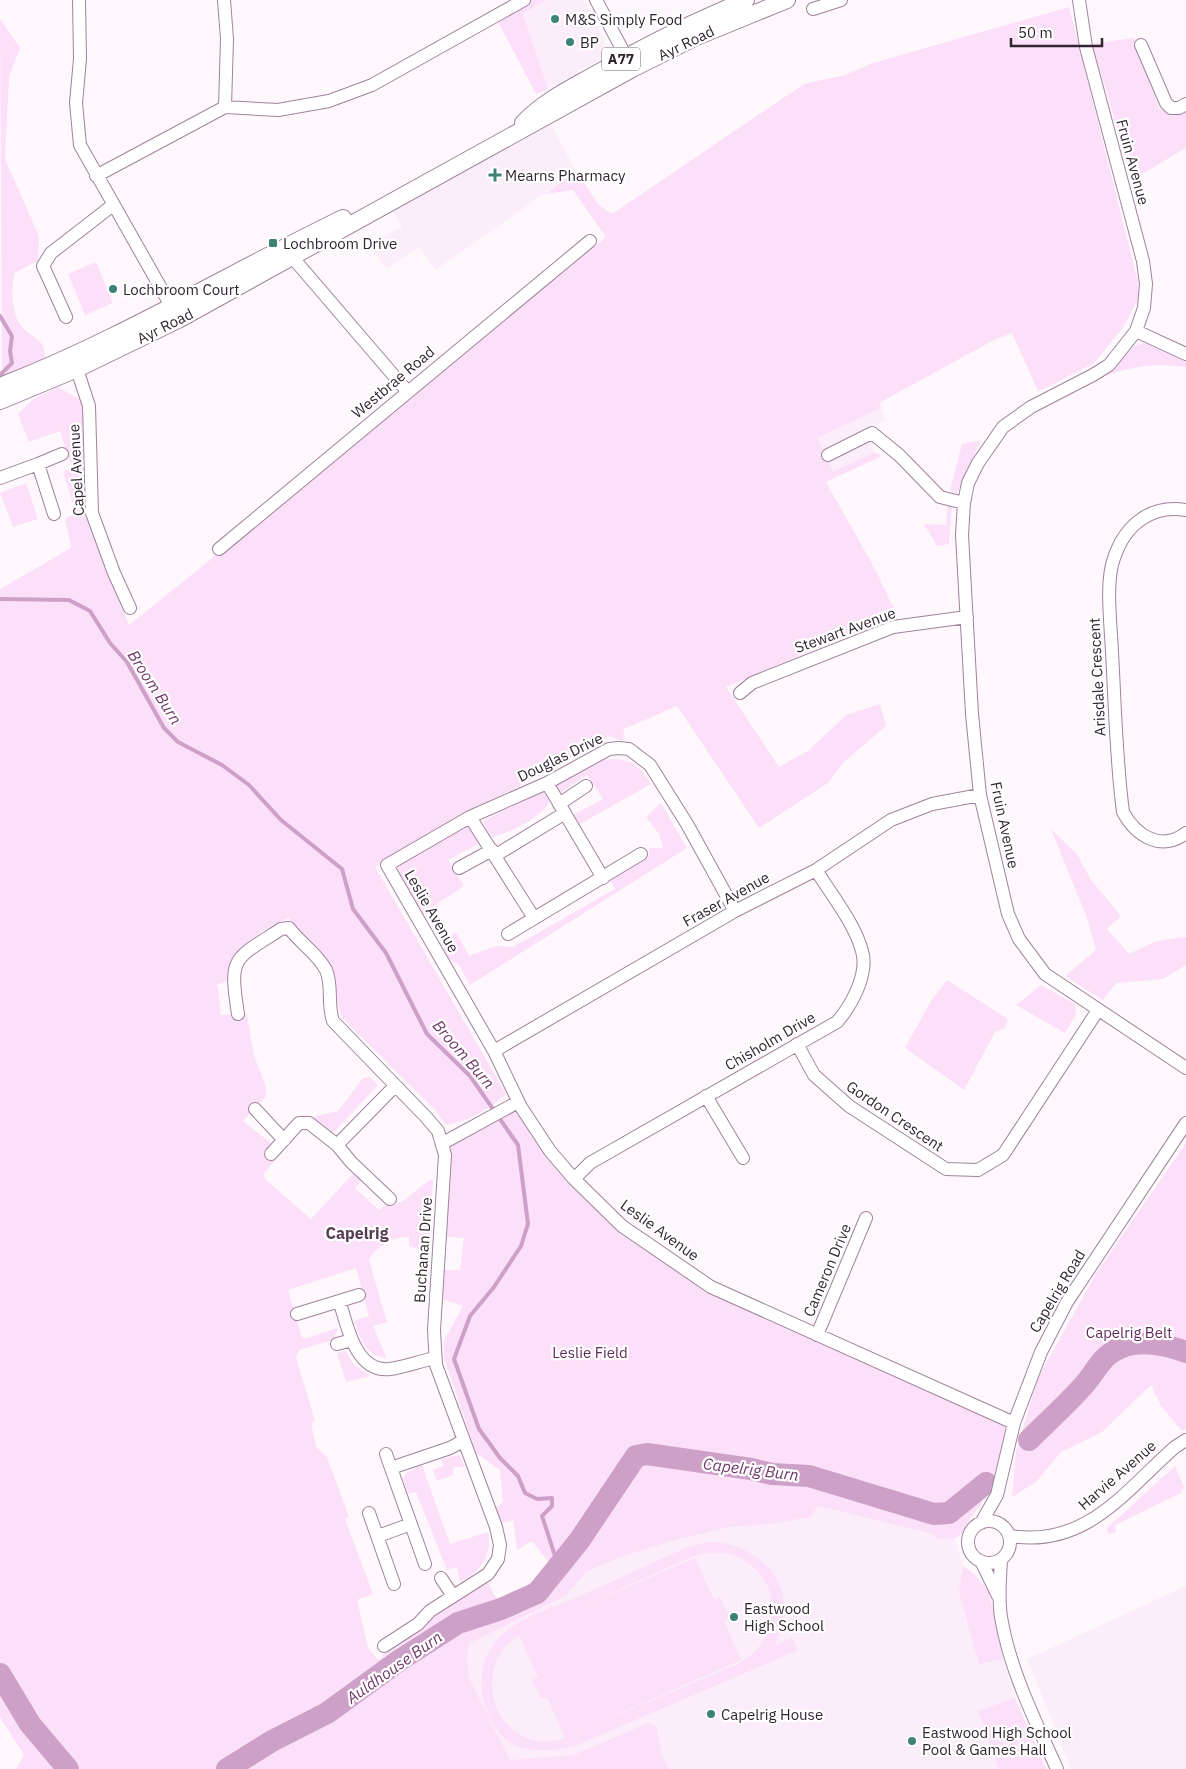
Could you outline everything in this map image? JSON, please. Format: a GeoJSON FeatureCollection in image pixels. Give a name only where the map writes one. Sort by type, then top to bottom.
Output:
{"type":"FeatureCollection","features":[{"type":"Feature","properties":{"kind":"main road","name":"Ayr Road"},"geometry":{"type":"LineString","coordinates":[[0,401],[74,362],[176,314],[365,207],[403,197],[509,137],[629,63],[694,38],[752,4],[787,0]]}},
{"type":"Feature","properties":{"kind":"main road","name":"Ayr Road"},"geometry":{"type":"LineString","coordinates":[[0,386],[74,362]]}},
{"type":"Feature","properties":{"kind":"street"},"geometry":{"type":"LineString","coordinates":[[79,0],[80,59],[76,103],[80,145],[176,314]]}},
{"type":"Feature","properties":{"kind":"street"},"geometry":{"type":"LineString","coordinates":[[224,0],[227,39],[225,107]]}},
{"type":"Feature","properties":{"kind":"street"},"geometry":{"type":"LineString","coordinates":[[96,176],[225,107],[278,110],[329,101],[372,84],[524,0]]}},
{"type":"Feature","properties":{"kind":"street"},"geometry":{"type":"LineString","coordinates":[[596,0],[629,63]]}},
{"type":"Feature","properties":{"kind":"street"},"geometry":{"type":"LineString","coordinates":[[813,9],[841,0]]}},
{"type":"Feature","properties":{"kind":"street","name":"Fruin Avenue"},"geometry":{"type":"LineString","coordinates":[[1079,0],[1086,47],[1143,261],[1146,284],[1144,308],[1136,332],[1109,365],[1030,407],[1003,427],[978,463],[968,483],[964,502],[962,535],[972,714],[980,795],[1008,914],[1019,939],[1045,974],[1186,1068]]}},
{"type":"Feature","properties":{"kind":"street"},"geometry":{"type":"LineString","coordinates":[[1141,45],[1166,103],[1171,108],[1179,108],[1186,104]]}},
{"type":"Feature","properties":{"kind":"street"},"geometry":{"type":"LineString","coordinates":[[66,317],[43,266],[44,262],[51,253],[113,205]]}},
{"type":"Feature","properties":{"kind":"street","name":"Westbrae Road"},"geometry":{"type":"LineString","coordinates":[[219,549],[590,241]]}},
{"type":"Feature","properties":{"kind":"street"},"geometry":{"type":"LineString","coordinates":[[288,252],[407,391]]}},
{"type":"Feature","properties":{"kind":"street"},"geometry":{"type":"LineString","coordinates":[[1136,332],[1186,354]]}},
{"type":"Feature","properties":{"kind":"street","name":"Capel Avenue"},"geometry":{"type":"LineString","coordinates":[[74,362],[89,406],[92,513],[114,573],[130,608]]}},
{"type":"Feature","properties":{"kind":"street"},"geometry":{"type":"LineString","coordinates":[[828,456],[872,433],[899,455],[940,497],[964,502]]}},
{"type":"Feature","properties":{"kind":"street"},"geometry":{"type":"LineString","coordinates":[[0,478],[62,454]]}},
{"type":"Feature","properties":{"kind":"street"},"geometry":{"type":"LineString","coordinates":[[38,464],[54,514]]}},
{"type":"Feature","properties":{"kind":"street","name":"Arisdale Crescent"},"geometry":{"type":"LineString","coordinates":[[1186,510],[1178,508],[1151,512],[1130,529],[1114,558],[1109,595],[1123,812],[1131,826],[1146,838],[1163,843],[1186,833]]}},
{"type":"Feature","properties":{"kind":"street","name":"Stewart Avenue"},"geometry":{"type":"LineString","coordinates":[[740,693],[752,683],[894,627],[967,617]]}},
{"type":"Feature","properties":{"kind":"street","name":"Douglas Drive"},"geometry":{"type":"LineString","coordinates":[[387,865],[470,817],[547,783],[609,749],[618,748],[629,750],[650,765],[687,824],[734,911]]}},
{"type":"Feature","properties":{"kind":"street"},"geometry":{"type":"LineString","coordinates":[[547,783],[603,878]]}},
{"type":"Feature","properties":{"kind":"street"},"geometry":{"type":"LineString","coordinates":[[459,868],[494,852],[562,808],[586,786]]}},
{"type":"Feature","properties":{"kind":"street","name":"Fraser Avenue"},"geometry":{"type":"LineString","coordinates":[[494,1051],[734,911],[816,870],[891,820],[932,804],[980,795]]}},
{"type":"Feature","properties":{"kind":"street"},"geometry":{"type":"LineString","coordinates":[[470,817],[494,852],[534,918]]}},
{"type":"Feature","properties":{"kind":"street"},"geometry":{"type":"LineString","coordinates":[[508,934],[642,854]]}},
{"type":"Feature","properties":{"kind":"street","name":"Leslie Avenue"},"geometry":{"type":"LineString","coordinates":[[387,865],[494,1051],[518,1102],[550,1151],[574,1179],[622,1226],[711,1286],[1014,1423]]}},
{"type":"Feature","properties":{"kind":"street","name":"Chisholm Drive"},"geometry":{"type":"LineString","coordinates":[[574,1179],[590,1163],[836,1022],[848,1010],[861,979],[863,952],[847,918],[816,870]]}},
{"type":"Feature","properties":{"kind":"street"},"geometry":{"type":"LineString","coordinates":[[238,1014],[233,982],[233,970],[238,958],[281,928],[289,928],[318,958],[326,970],[330,1013],[333,1021],[432,1124],[443,1143],[518,1102]]}},
{"type":"Feature","properties":{"kind":"street","name":"Gordon Crescent"},"geometry":{"type":"LineString","coordinates":[[797,1044],[814,1075],[849,1106],[946,1169],[978,1170],[1003,1155],[1098,1010]]}},
{"type":"Feature","properties":{"kind":"street"},"geometry":{"type":"LineString","coordinates":[[337,1145],[395,1086]]}},
{"type":"Feature","properties":{"kind":"street"},"geometry":{"type":"LineString","coordinates":[[706,1096],[743,1158]]}},
{"type":"Feature","properties":{"kind":"street"},"geometry":{"type":"LineString","coordinates":[[255,1109],[284,1140]]}},
{"type":"Feature","properties":{"kind":"street"},"geometry":{"type":"LineString","coordinates":[[272,1154],[299,1123],[308,1123],[337,1145],[351,1162],[390,1199]]}},
{"type":"Feature","properties":{"kind":"street","name":"Capelrig Road"},"geometry":{"type":"LineString","coordinates":[[981,1523],[997,1495],[1014,1423],[1041,1352],[1066,1302],[1186,1123]]}},
{"type":"Feature","properties":{"kind":"street","name":"Buchanan Drive"},"geometry":{"type":"LineString","coordinates":[[384,1646],[418,1624],[430,1611],[488,1574],[498,1559],[500,1545],[496,1527],[463,1441],[435,1358],[434,1330],[444,1179],[443,1143]]}},
{"type":"Feature","properties":{"kind":"street","name":"Cameron Drive"},"geometry":{"type":"LineString","coordinates":[[817,1334],[866,1218]]}},
{"type":"Feature","properties":{"kind":"street"},"geometry":{"type":"LineString","coordinates":[[297,1314],[340,1303],[359,1295]]}},
{"type":"Feature","properties":{"kind":"street"},"geometry":{"type":"LineString","coordinates":[[340,1303],[352,1340],[364,1359],[375,1366],[387,1370],[435,1358]]}},
{"type":"Feature","properties":{"kind":"street"},"geometry":{"type":"LineString","coordinates":[[337,1344],[352,1340]]}},
{"type":"Feature","properties":{"kind":"street","name":"Harvie Avenue"},"geometry":{"type":"LineString","coordinates":[[1010,1536],[1027,1539],[1061,1535],[1084,1526],[1102,1514],[1175,1447],[1186,1440]]}},
{"type":"Feature","properties":{"kind":"street"},"geometry":{"type":"LineString","coordinates":[[391,1468],[450,1448],[463,1441]]}},
{"type":"Feature","properties":{"kind":"street"},"geometry":{"type":"LineString","coordinates":[[386,1454],[425,1564]]}},
{"type":"Feature","properties":{"kind":"street","name":"Capelrig Road"},"geometry":{"type":"LineString","coordinates":[[997,1495],[1000,1524]]}},
{"type":"Feature","properties":{"kind":"street"},"geometry":{"type":"LineString","coordinates":[[369,1513],[394,1584]]}},
{"type":"Feature","properties":{"kind":"street"},"geometry":{"type":"LineString","coordinates":[[999,1598],[981,1561],[971,1552],[968,1539],[974,1528],[981,1523],[993,1521],[1000,1524],[1010,1536],[1009,1549],[1001,1560],[999,1598],[1001,1618],[1018,1681],[1057,1769]]}},
{"type":"Feature","properties":{"kind":"street"},"geometry":{"type":"LineString","coordinates":[[378,1536],[411,1524]]}},
{"type":"Feature","properties":{"kind":"street"},"geometry":{"type":"LineString","coordinates":[[981,1561],[988,1563],[1001,1560]]}},
{"type":"Feature","properties":{"kind":"street"},"geometry":{"type":"LineString","coordinates":[[441,1578],[453,1596]]}},
{"type":"Feature","properties":{"kind":"shaded area"},"geometry":{"type":"Polygon","coordinates":[[[546,0],[584,0],[605,41],[599,60],[548,89],[523,14],[546,0]]]}},
{"type":"Feature","properties":{"kind":"shaded area"},"geometry":{"type":"Polygon","coordinates":[[[551,124],[576,171],[436,270],[419,247],[387,269],[368,244],[402,227],[393,211],[551,124]]]}},
{"type":"Feature","properties":{"kind":"shaded area"},"geometry":{"type":"Polygon","coordinates":[[[881,408],[886,420],[865,429],[874,452],[833,473],[817,438],[881,408]]]}},
{"type":"Feature","properties":{"kind":"shaded area","name":"Eastwood High School"},"geometry":{"type":"Polygon","coordinates":[[[633,1467],[963,1533],[955,1539],[963,1566],[975,1575],[989,1592],[1007,1673],[1019,1709],[1046,1769],[495,1769],[479,1740],[458,1623],[537,1593],[633,1467]]]}},
{"type":"Feature","properties":{"kind":"shaded area"},"geometry":{"type":"Polygon","coordinates":[[[1186,1586],[1186,1769],[1071,1769],[1027,1659],[1186,1586]]]}},
{"type":"Feature","properties":{"kind":"green space"},"geometry":{"type":"Polygon","coordinates":[[[532,0],[546,0],[523,14],[548,89],[536,94],[497,20],[532,0]]]}},
{"type":"Feature","properties":{"kind":"green space","name":"Leslie Field"},"geometry":{"type":"Polygon","coordinates":[[[1069,7],[1138,282],[1139,298],[1122,329],[1094,363],[1046,388],[1038,391],[1012,333],[994,340],[879,403],[881,408],[817,438],[833,472],[874,452],[882,456],[826,482],[875,569],[897,615],[726,687],[779,767],[808,751],[846,715],[880,704],[886,726],[844,762],[828,783],[759,828],[677,706],[624,729],[623,741],[608,736],[375,867],[506,1094],[485,1109],[461,1122],[445,1124],[435,1110],[343,1019],[327,960],[317,947],[288,918],[262,931],[235,954],[229,981],[216,985],[218,987],[221,1015],[247,1015],[254,1056],[266,1086],[266,1096],[243,1121],[273,1145],[268,1152],[275,1160],[264,1173],[265,1179],[311,1219],[353,1174],[362,1180],[355,1188],[379,1210],[391,1201],[394,1205],[400,1203],[433,1179],[428,1276],[418,1268],[418,1249],[409,1246],[409,1237],[397,1238],[386,1243],[369,1260],[387,1322],[373,1326],[387,1359],[379,1357],[365,1346],[354,1321],[369,1316],[356,1268],[288,1290],[302,1338],[338,1328],[333,1340],[299,1350],[296,1357],[315,1421],[311,1423],[316,1447],[327,1457],[349,1517],[345,1519],[373,1594],[357,1600],[368,1648],[378,1660],[392,1649],[395,1643],[485,1583],[489,1584],[496,1598],[507,1599],[552,1567],[532,1541],[517,1550],[513,1520],[500,1524],[495,1508],[503,1502],[500,1470],[476,1453],[444,1358],[444,1341],[463,1306],[436,1297],[438,1270],[460,1270],[464,1238],[440,1236],[443,1143],[518,1102],[550,1151],[622,1226],[711,1287],[1014,1423],[1003,1468],[985,1484],[982,1503],[968,1522],[963,1533],[955,1538],[938,1539],[930,1533],[818,1506],[810,1517],[769,1524],[729,1527],[671,1541],[620,1557],[587,1571],[565,1596],[470,1643],[467,1654],[468,1676],[510,1760],[574,1755],[648,1723],[656,1726],[662,1755],[669,1769],[16,1769],[24,1755],[0,1717],[0,589],[71,548],[65,518],[76,514],[63,472],[72,467],[60,431],[29,442],[18,414],[32,400],[58,387],[79,399],[84,406],[87,503],[93,536],[129,625],[606,237],[573,190],[545,194],[576,171],[598,204],[612,214],[804,84],[845,75],[873,63],[1069,7]]]}},
{"type":"Feature","properties":{"kind":"green space"},"geometry":{"type":"Polygon","coordinates":[[[0,19],[20,48],[9,77],[5,159],[39,236],[38,261],[14,273],[13,302],[19,322],[43,346],[45,358],[0,377],[2,371],[0,19]]]}},
{"type":"Feature","properties":{"kind":"green space"},"geometry":{"type":"Polygon","coordinates":[[[1134,38],[1159,108],[1172,114],[1186,106],[1186,148],[1132,180],[1105,86],[1090,44],[1134,38]]]}},
{"type":"Feature","properties":{"kind":"green space"},"geometry":{"type":"Polygon","coordinates":[[[96,262],[113,303],[85,315],[68,274],[96,262]]]}},
{"type":"Feature","properties":{"kind":"green space"},"geometry":{"type":"Polygon","coordinates":[[[1143,343],[1154,345],[1186,360],[1186,367],[1143,366],[1102,377],[1134,346],[1143,343]]]}},
{"type":"Feature","properties":{"kind":"green space"},"geometry":{"type":"Polygon","coordinates":[[[981,440],[957,494],[950,490],[962,444],[981,440]]]}},
{"type":"Feature","properties":{"kind":"green space"},"geometry":{"type":"Polygon","coordinates":[[[26,483],[38,519],[13,527],[0,493],[26,483]]]}},
{"type":"Feature","properties":{"kind":"green space"},"geometry":{"type":"Polygon","coordinates":[[[948,503],[952,505],[949,544],[937,546],[924,524],[946,525],[948,503]]]}},
{"type":"Feature","properties":{"kind":"green space"},"geometry":{"type":"Polygon","coordinates":[[[614,759],[627,761],[637,766],[651,784],[580,824],[573,815],[603,799],[587,775],[560,793],[553,787],[555,784],[599,760],[614,759]]]}},
{"type":"Feature","properties":{"kind":"green space"},"geometry":{"type":"Polygon","coordinates":[[[541,791],[545,792],[550,800],[541,812],[516,828],[491,837],[483,821],[541,791]]]}},
{"type":"Feature","properties":{"kind":"green space"},"geometry":{"type":"Polygon","coordinates":[[[661,803],[687,848],[470,985],[459,965],[449,959],[440,941],[456,932],[469,956],[496,946],[513,947],[615,889],[610,880],[649,856],[649,848],[663,848],[659,834],[646,817],[661,803]]]}},
{"type":"Feature","properties":{"kind":"green space"},"geometry":{"type":"Polygon","coordinates":[[[467,825],[473,830],[480,843],[448,860],[464,886],[423,913],[397,871],[399,862],[467,825]]]}},
{"type":"Feature","properties":{"kind":"green space"},"geometry":{"type":"Polygon","coordinates":[[[1051,829],[1077,854],[1091,880],[1121,916],[1107,929],[1129,954],[1156,941],[1186,937],[1186,965],[1163,979],[1116,983],[1103,1000],[1065,976],[1096,950],[1087,918],[1051,829]]]}},
{"type":"Feature","properties":{"kind":"green space"},"geometry":{"type":"Polygon","coordinates":[[[947,980],[1008,1019],[1005,1028],[995,1032],[964,1090],[905,1048],[931,1001],[947,980]]]}},
{"type":"Feature","properties":{"kind":"green space"},"geometry":{"type":"Polygon","coordinates":[[[1041,985],[1075,1004],[1076,1014],[1065,1033],[1016,1005],[1041,985]]]}},
{"type":"Feature","properties":{"kind":"green space"},"geometry":{"type":"Polygon","coordinates":[[[370,1077],[378,1085],[333,1133],[312,1117],[338,1111],[363,1078],[370,1077]]]}},
{"type":"Feature","properties":{"kind":"green space","name":"Capelrig Belt"},"geometry":{"type":"Polygon","coordinates":[[[1186,1143],[1186,1429],[1182,1431],[1161,1406],[1151,1385],[1102,1432],[1061,1452],[1036,1482],[1012,1497],[1016,1452],[1038,1378],[1097,1272],[1186,1143]]]}},
{"type":"Feature","properties":{"kind":"green space"},"geometry":{"type":"Polygon","coordinates":[[[346,1351],[353,1364],[370,1376],[346,1382],[337,1353],[346,1351]]]}},
{"type":"Feature","properties":{"kind":"green space"},"geometry":{"type":"Polygon","coordinates":[[[459,1455],[465,1467],[454,1467],[453,1475],[437,1481],[433,1470],[443,1466],[441,1459],[459,1455]]]}},
{"type":"Feature","properties":{"kind":"green space"},"geometry":{"type":"Polygon","coordinates":[[[422,1465],[450,1544],[488,1532],[489,1548],[487,1555],[474,1573],[460,1582],[457,1567],[447,1570],[416,1492],[408,1494],[403,1479],[406,1473],[422,1465]]]}},
{"type":"Feature","properties":{"kind":"green space"},"geometry":{"type":"Polygon","coordinates":[[[1175,1466],[1184,1487],[1181,1493],[1115,1525],[1116,1532],[1109,1534],[1107,1532],[1107,1528],[1175,1466]]]}},
{"type":"Feature","properties":{"kind":"green space"},"geometry":{"type":"Polygon","coordinates":[[[709,1542],[724,1543],[752,1554],[764,1563],[780,1587],[784,1601],[784,1617],[774,1646],[792,1638],[797,1648],[796,1651],[575,1746],[555,1750],[534,1750],[514,1745],[505,1739],[489,1716],[481,1687],[482,1672],[486,1658],[493,1645],[504,1633],[534,1615],[688,1547],[709,1542]],[[706,1553],[691,1557],[577,1609],[695,1558],[714,1600],[720,1597],[730,1618],[724,1621],[741,1660],[566,1737],[740,1663],[755,1651],[765,1637],[771,1621],[772,1605],[769,1589],[760,1574],[748,1562],[730,1554],[706,1553]],[[519,1635],[502,1651],[494,1670],[492,1690],[497,1709],[508,1725],[523,1736],[542,1741],[565,1738],[547,1697],[541,1699],[532,1680],[538,1677],[519,1635]]]}},
{"type":"Feature","properties":{"kind":"green space"},"geometry":{"type":"Polygon","coordinates":[[[963,1566],[975,1575],[989,1592],[1003,1659],[979,1664],[959,1592],[963,1566]]]}},
{"type":"Feature","properties":{"kind":"green space"},"geometry":{"type":"Polygon","coordinates":[[[1015,1698],[1046,1769],[999,1769],[978,1711],[1015,1698]]]}},
{"type":"Feature","properties":{"kind":"waterway","name":"Broom Burn"},"geometry":{"type":"LineString","coordinates":[[0,316],[12,336],[10,351],[12,363],[0,375]]}},
{"type":"Feature","properties":{"kind":"waterway","name":"Broom Burn"},"geometry":{"type":"LineString","coordinates":[[0,599],[69,600],[90,611],[110,643],[127,662],[164,728],[178,742],[222,765],[249,785],[281,820],[342,869],[353,909],[386,953],[427,1034],[470,1076],[518,1145],[528,1224],[521,1246],[494,1287],[470,1316],[454,1359],[479,1429],[500,1458],[518,1476],[525,1493],[537,1499],[552,1498],[552,1506],[542,1516],[559,1568]]}},
{"type":"Feature","properties":{"kind":"waterway","name":"Capelrig Burn"},"geometry":{"type":"LineString","coordinates":[[1029,1440],[1087,1382],[1103,1360],[1112,1352],[1121,1347],[1143,1343],[1176,1348],[1186,1352]]}},
{"type":"Feature","properties":{"kind":"waterway","name":"Capelrig Burn"},"geometry":{"type":"LineString","coordinates":[[227,1769],[272,1741],[327,1713],[400,1660],[458,1623],[501,1609],[537,1593],[579,1541],[636,1456],[647,1454],[751,1469],[772,1474],[809,1476],[934,1514],[949,1513],[986,1483]]}},
{"type":"Feature","properties":{"kind":"waterway","name":"Auldhouse Burn"},"geometry":{"type":"LineString","coordinates":[[0,1674],[30,1724],[68,1769]]}},
{"type":"Feature","properties":{"kind":"place","name":"M&S Simply Food"},"geometry":{"type":"Point","coordinates":[555,19]}},
{"type":"Feature","properties":{"kind":"place","name":"BP"},"geometry":{"type":"Point","coordinates":[570,42]}},
{"type":"Feature","properties":{"kind":"place","name":"Mearns Pharmacy"},"geometry":{"type":"Point","coordinates":[495,175]}},
{"type":"Feature","properties":{"kind":"place","name":"Lochbroom Drive"},"geometry":{"type":"Point","coordinates":[273,243]}},
{"type":"Feature","properties":{"kind":"place","name":"Lochbroom Court"},"geometry":{"type":"Point","coordinates":[113,289]}},
{"type":"Feature","properties":{"kind":"place","name":"Eastwood High School"},"geometry":{"type":"Point","coordinates":[734,1617]}},
{"type":"Feature","properties":{"kind":"place","name":"Capelrig House"},"geometry":{"type":"Point","coordinates":[711,1714]}},
{"type":"Feature","properties":{"kind":"place","name":"Eastwood High School Pool & Games Hall"},"geometry":{"type":"Point","coordinates":[912,1741]}},
{"type":"Feature","properties":{"kind":"district","name":"Capelrig"},"geometry":{"type":"Point","coordinates":[357,1233]}}]}
